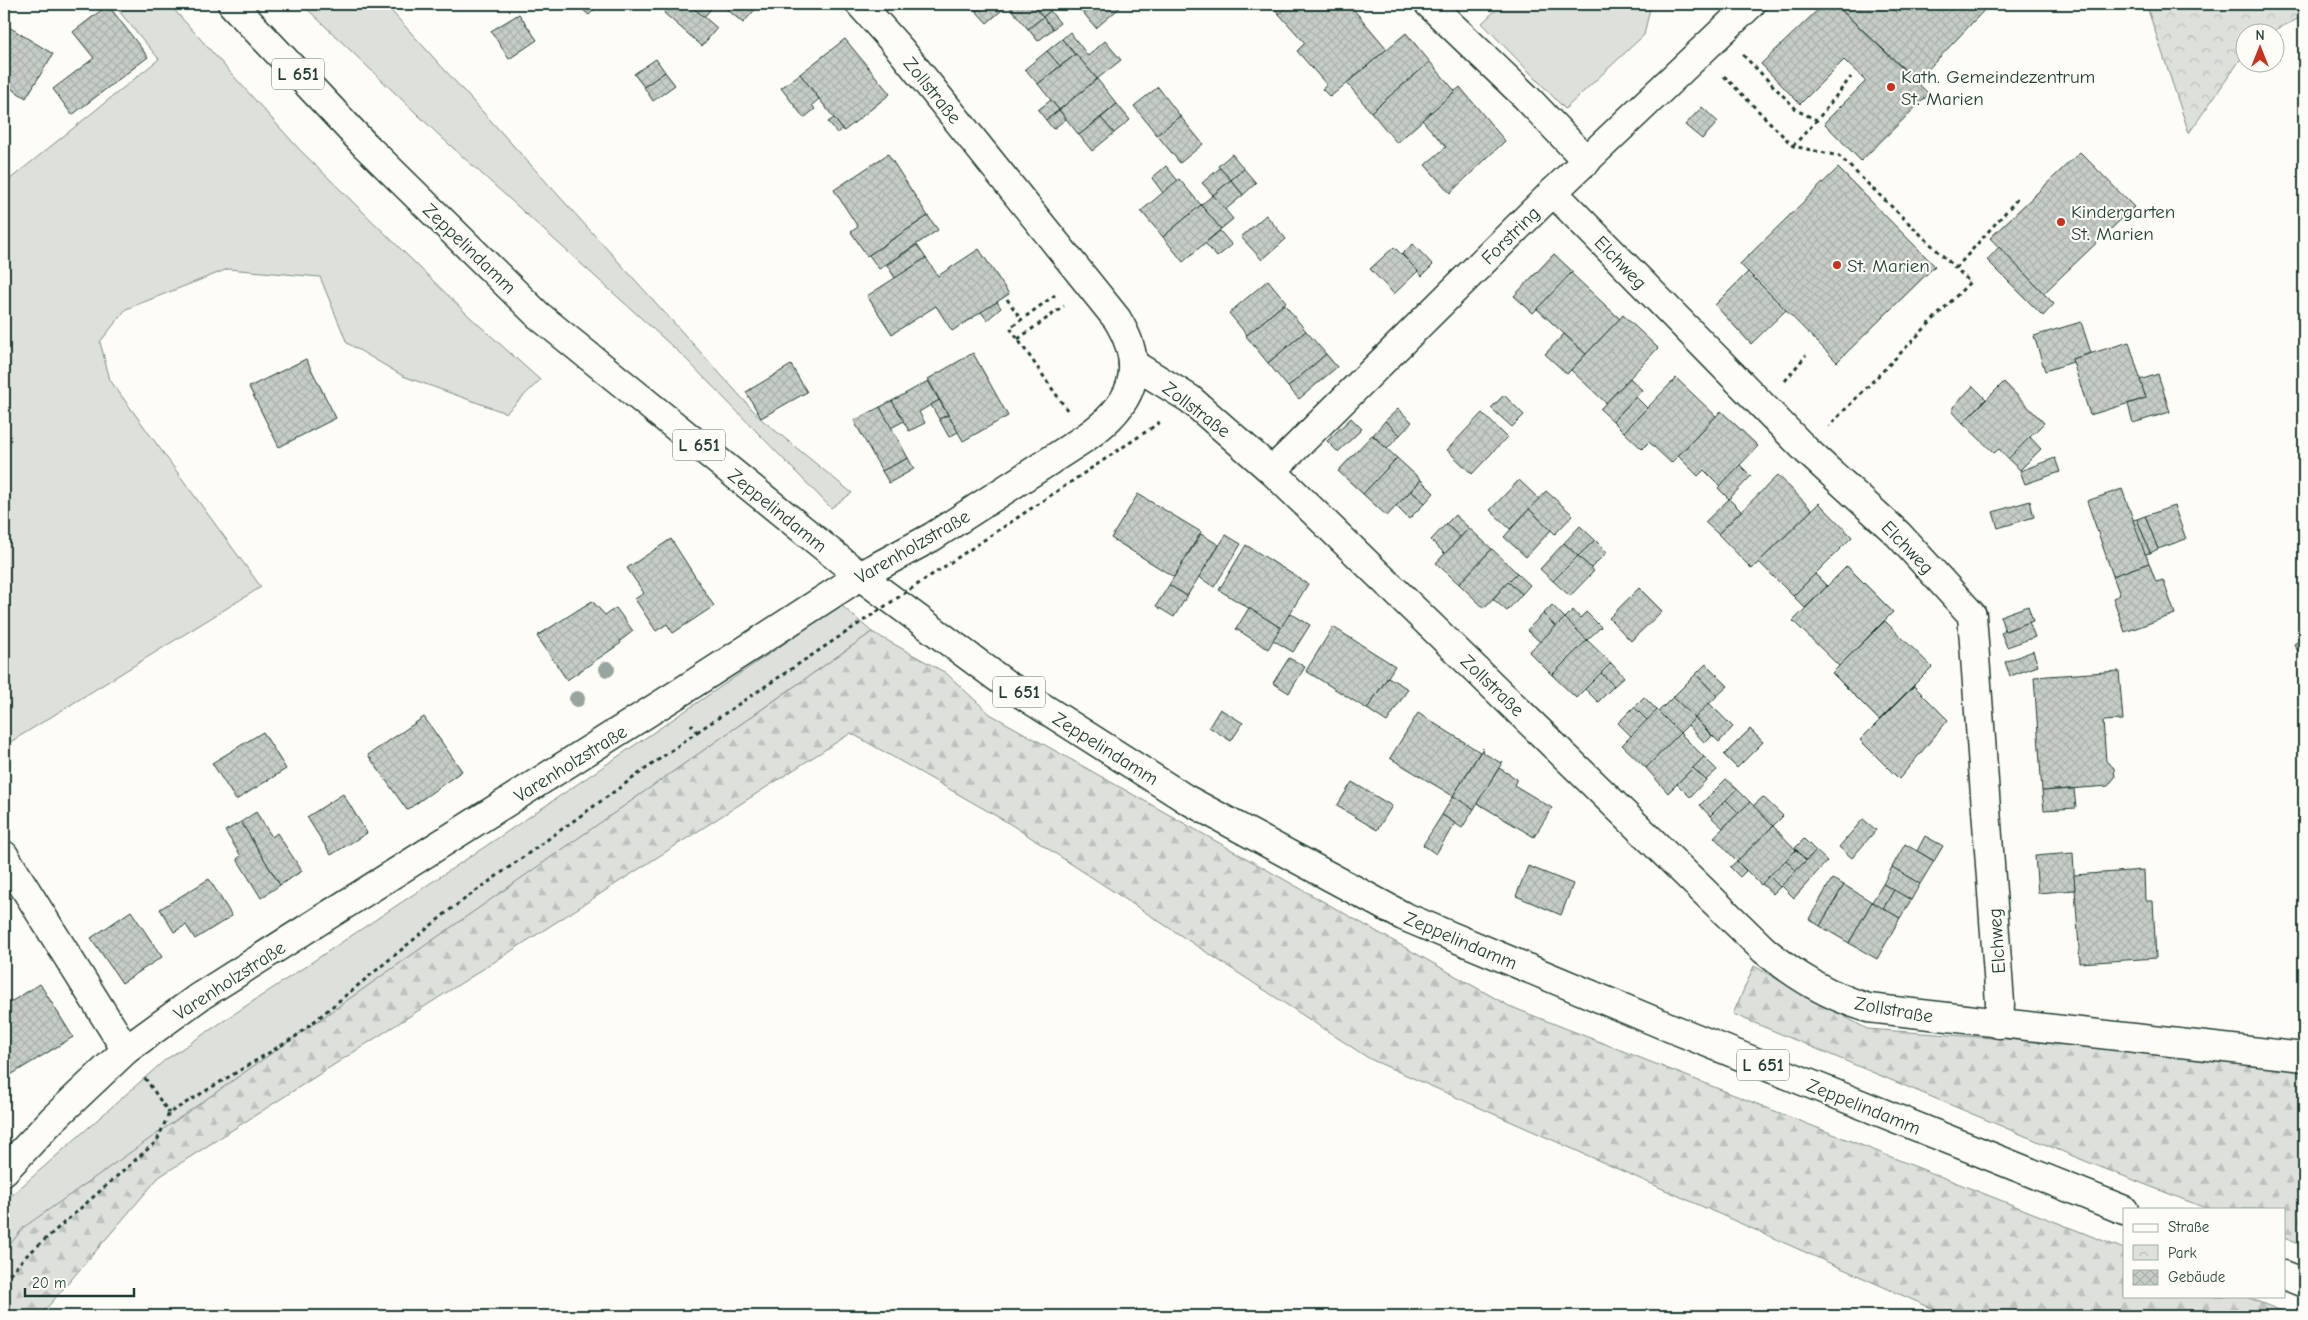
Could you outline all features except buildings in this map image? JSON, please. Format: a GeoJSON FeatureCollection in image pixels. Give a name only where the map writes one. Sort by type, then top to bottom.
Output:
{"type":"FeatureCollection","features":[{"type":"Feature","properties":{"kind":"street","name":"Zeppelindamm"},"geometry":{"type":"LineString","coordinates":[[232,4],[365,145],[538,315],[860,576],[1006,684],[1186,799],[1402,916],[1671,1028],[2123,1210]]}},
{"type":"Feature","properties":{"kind":"street","name":"Zollstraße"},"geometry":{"type":"LineString","coordinates":[[860,4],[900,49],[1123,329],[1130,348],[1133,364],[1190,399],[1272,470],[1757,944],[1794,974],[1829,994],[1868,1008],[1998,1024],[2304,1056]]}},
{"type":"Feature","properties":{"kind":"street"},"geometry":{"type":"LineString","coordinates":[[1430,4],[1526,97],[1587,161]]}},
{"type":"Feature","properties":{"kind":"street","name":"Forstring"},"geometry":{"type":"LineString","coordinates":[[1272,470],[1553,192],[1749,4]]}},
{"type":"Feature","properties":{"kind":"street","name":"Elchweg"},"geometry":{"type":"LineString","coordinates":[[1553,192],[1806,450],[1898,534],[1972,615],[2000,1003],[1998,1024]]}},
{"type":"Feature","properties":{"kind":"street","name":"Varenholzstraße"},"geometry":{"type":"LineString","coordinates":[[4,1171],[52,1120],[126,1050],[199,997],[679,694],[860,576],[932,537],[1085,438],[1107,422],[1123,402],[1130,387],[1133,364]]}},
{"type":"Feature","properties":{"kind":"street"},"geometry":{"type":"LineString","coordinates":[[4,855],[126,1050]]}},
{"type":"Feature","properties":{"kind":"street"},"geometry":{"type":"LineString","coordinates":[[2286,1276],[2304,1283]]}},
{"type":"Feature","properties":{"kind":"path"},"geometry":{"type":"LineString","coordinates":[[1701,52],[1793,146],[1839,156],[1970,282],[1806,450]]}},
{"type":"Feature","properties":{"kind":"path"},"geometry":{"type":"LineString","coordinates":[[1740,53],[1798,111],[1817,120]]}},
{"type":"Feature","properties":{"kind":"path"},"geometry":{"type":"LineString","coordinates":[[1793,146],[1817,120],[1851,77]]}},
{"type":"Feature","properties":{"kind":"path"},"geometry":{"type":"LineString","coordinates":[[1956,268],[2019,196]]}},
{"type":"Feature","properties":{"kind":"path"},"geometry":{"type":"LineString","coordinates":[[1018,339],[1091,287]]}},
{"type":"Feature","properties":{"kind":"path"},"geometry":{"type":"LineString","coordinates":[[1007,299],[1021,319]]}},
{"type":"Feature","properties":{"kind":"path"},"geometry":{"type":"LineString","coordinates":[[1037,307],[1010,328],[1085,438]]}},
{"type":"Feature","properties":{"kind":"path"},"geometry":{"type":"LineString","coordinates":[[4,1280],[25,1257],[157,1141],[169,1113],[295,1037],[451,908],[697,732],[1150,429]]}},
{"type":"Feature","properties":{"kind":"path"},"geometry":{"type":"LineString","coordinates":[[126,1050],[169,1113]]}},
{"type":"Feature","properties":{"kind":"green space"},"geometry":{"type":"Polygon","coordinates":[[[113,4],[169,4],[299,149],[470,317],[540,380],[506,413],[403,376],[347,343],[320,277],[228,269],[126,309],[100,342],[110,380],[261,587],[4,746],[4,184],[159,59],[113,4]]]}},
{"type":"Feature","properties":{"kind":"green space"},"geometry":{"type":"Polygon","coordinates":[[[302,4],[385,4],[761,419],[852,493],[831,508],[683,356],[441,137],[302,4]]]}},
{"type":"Feature","properties":{"kind":"green space"},"geometry":{"type":"Polygon","coordinates":[[[1502,4],[1651,4],[1644,35],[1565,109],[1482,23],[1502,4]]]}},
{"type":"Feature","properties":{"kind":"green space"},"geometry":{"type":"Polygon","coordinates":[[[2146,4],[2304,4],[2304,16],[2286,25],[2286,22],[2236,22],[2236,66],[2189,133],[2146,4]]]}},
{"type":"Feature","properties":{"kind":"green space"},"geometry":{"type":"Polygon","coordinates":[[[841,605],[872,632],[176,1121],[4,1252],[4,1202],[165,1060],[501,836],[841,605]]]}},
{"type":"Feature","properties":{"kind":"green space"},"geometry":{"type":"Polygon","coordinates":[[[872,632],[946,673],[990,714],[1509,1006],[2123,1249],[2123,1298],[2249,1298],[2294,1316],[1949,1316],[1370,1059],[1007,822],[851,733],[159,1177],[40,1316],[4,1316],[4,1252],[24,1227],[872,632]]]}},
{"type":"Feature","properties":{"kind":"green space"},"geometry":{"type":"Polygon","coordinates":[[[1754,966],[1867,1029],[2006,1039],[2304,1067],[2304,1246],[2286,1239],[2286,1208],[2205,1208],[2085,1161],[1733,1014],[1754,966]]]}},
{"type":"Feature","properties":{"kind":"place","name":"Kath. Gemeindezentrum St. Marien"},"geometry":{"type":"Point","coordinates":[1891,87]}},
{"type":"Feature","properties":{"kind":"place","name":"Kindergarten St. Marien"},"geometry":{"type":"Point","coordinates":[2061,222]}},
{"type":"Feature","properties":{"kind":"place","name":"St. Marien"},"geometry":{"type":"Point","coordinates":[1837,265]}}]}
